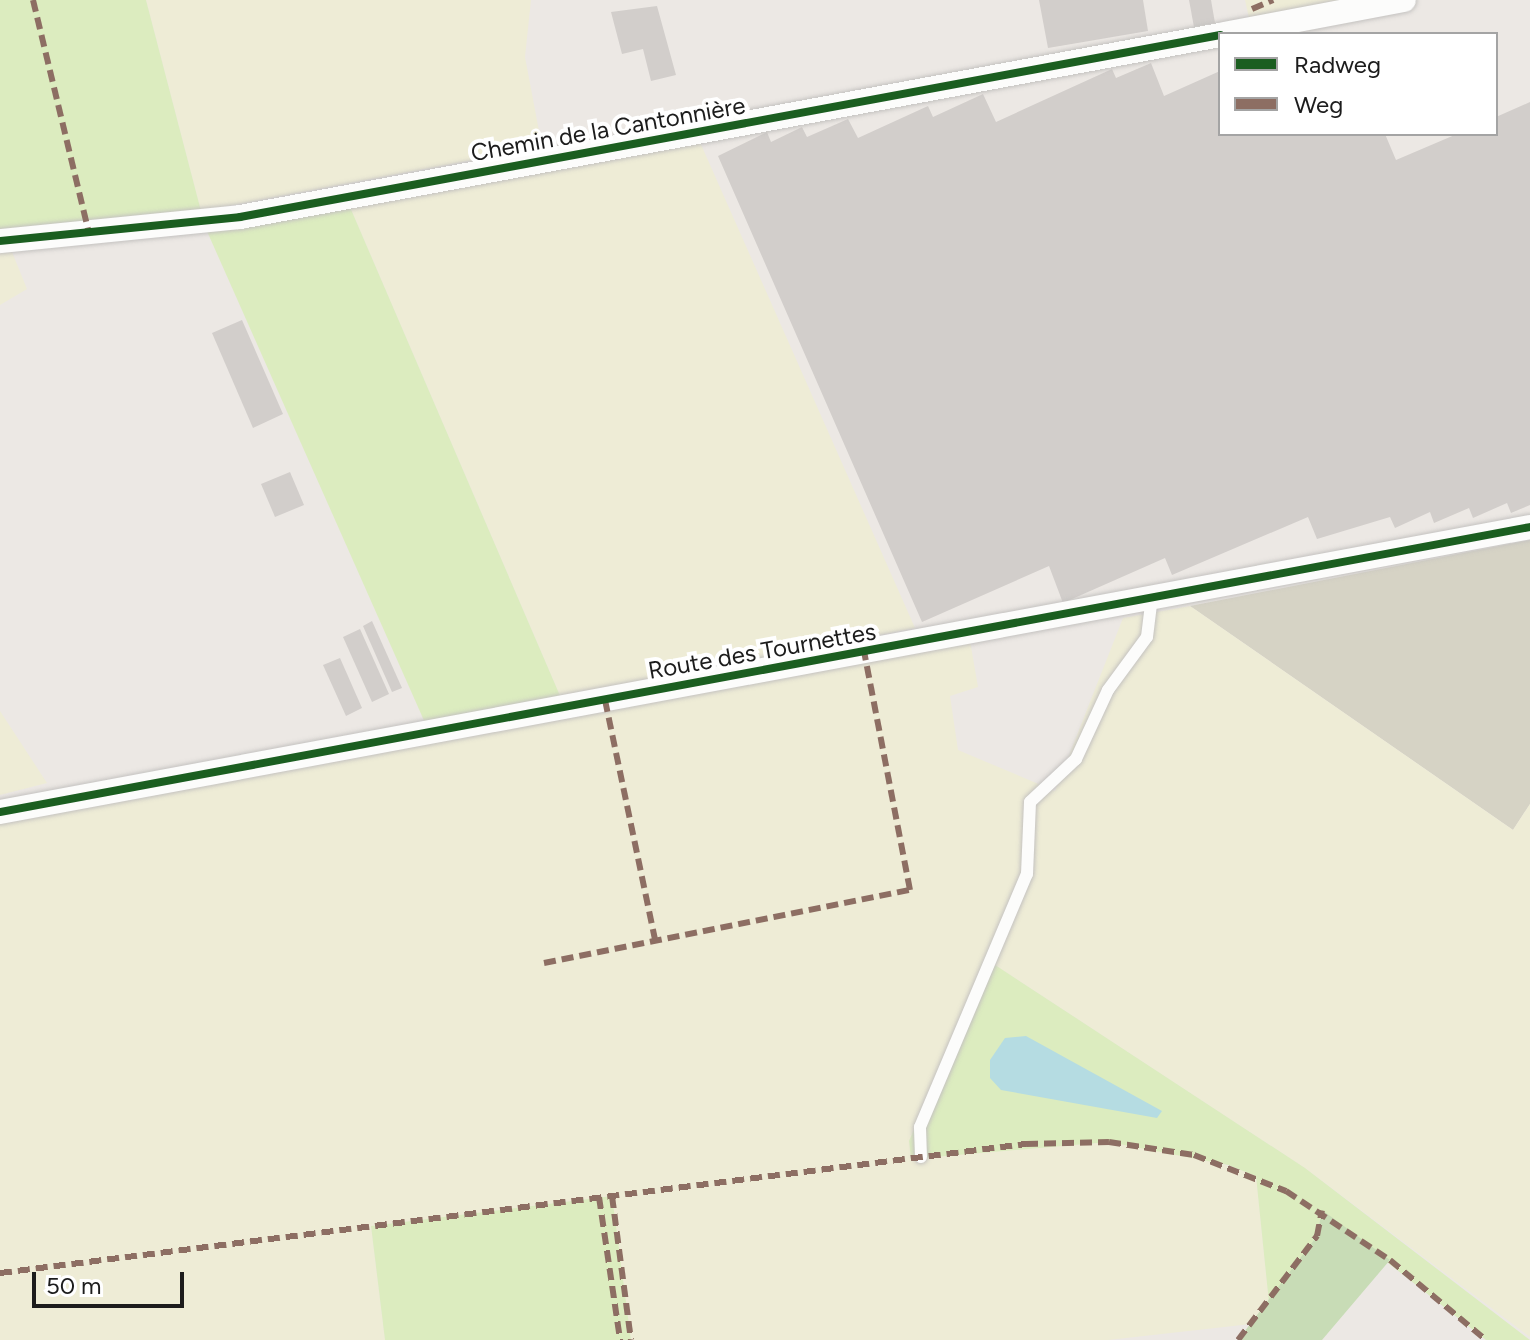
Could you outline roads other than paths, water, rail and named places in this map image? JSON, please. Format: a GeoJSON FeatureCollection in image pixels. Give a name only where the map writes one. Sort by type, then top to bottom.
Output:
{"type":"FeatureCollection","features":[{"type":"Feature","properties":{"kind":"street","name":"Chemin de la Cantonnière"},"geometry":{"type":"LineString","coordinates":[[1233,32],[1404,0]]}},
{"type":"Feature","properties":{"kind":"street","name":"Chemin de la Cantonnière"},"geometry":{"type":"LineString","coordinates":[[0,241],[240,217],[1218,35]]}},
{"type":"Feature","properties":{"kind":"street","name":"Route des Tournettes"},"geometry":{"type":"LineString","coordinates":[[0,812],[1530,527]]}},
{"type":"Feature","properties":{"kind":"lane"},"geometry":{"type":"LineString","coordinates":[[921,1157],[920,1127],[1027,874],[1030,802],[1076,759],[1108,690],[1147,637],[1152,599]]}},
{"type":"Feature","properties":{"kind":"water"},"geometry":{"type":"Polygon","coordinates":[[[1026,1036],[1162,1111],[1157,1118],[1001,1090],[990,1078],[990,1060],[1005,1038],[1026,1036]]]}}]}
